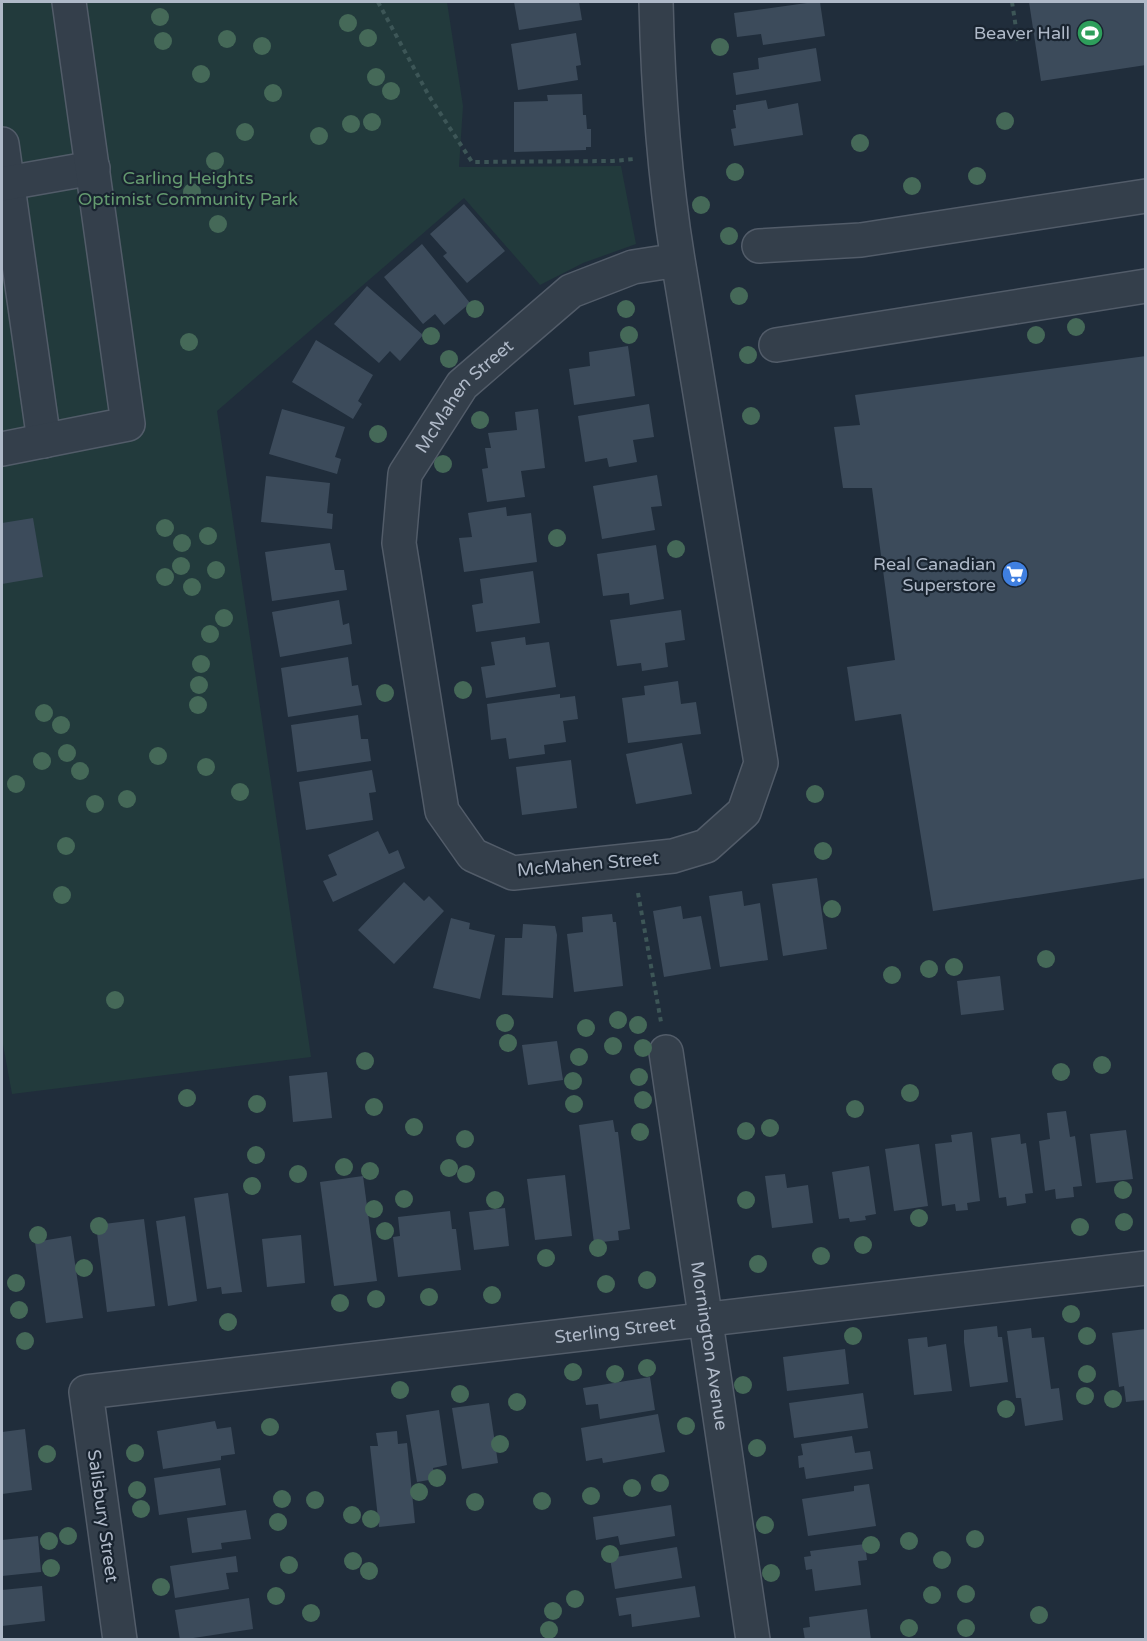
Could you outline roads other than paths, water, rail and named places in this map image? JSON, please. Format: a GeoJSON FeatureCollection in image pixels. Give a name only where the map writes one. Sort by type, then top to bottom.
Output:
{"type":"FeatureCollection","features":[{"type":"Feature","properties":{"kind":"street"},"geometry":{"type":"LineString","coordinates":[[2,449],[128,424],[69,2]]}},
{"type":"Feature","properties":{"kind":"street","name":"McMahen Street"},"geometry":{"type":"LineString","coordinates":[[656,2],[658,82],[670,214],[678,260],[761,763],[744,812],[706,846],[673,856],[513,873],[473,855],[442,811],[399,543],[405,474],[462,385],[571,291],[633,267],[678,260]]}},
{"type":"Feature","properties":{"kind":"street"},"geometry":{"type":"LineString","coordinates":[[2,144],[4,183],[44,441]]}},
{"type":"Feature","properties":{"kind":"street"},"geometry":{"type":"LineString","coordinates":[[4,183],[93,168]]}},
{"type":"Feature","properties":{"kind":"street"},"geometry":{"type":"LineString","coordinates":[[759,246],[861,240],[1146,196]]}},
{"type":"Feature","properties":{"kind":"street"},"geometry":{"type":"LineString","coordinates":[[776,345],[1146,286]]}},
{"type":"Feature","properties":{"kind":"street","name":"Mornington Avenue"},"geometry":{"type":"LineString","coordinates":[[666,1052],[753,1640]]}},
{"type":"Feature","properties":{"kind":"street","name":"Sterling Street"},"geometry":{"type":"LineString","coordinates":[[86,1392],[1146,1268]]}},
{"type":"Feature","properties":{"kind":"street","name":"Salisbury Street"},"geometry":{"type":"LineString","coordinates":[[86,1392],[120,1640]]}},
{"type":"Feature","properties":{"kind":"place","name":"Beaver Hall"},"geometry":{"type":"Point","coordinates":[1090,33]}},
{"type":"Feature","properties":{"kind":"place","name":"Real Canadian Superstore"},"geometry":{"type":"Point","coordinates":[1015,574]}},
{"type":"Feature","properties":{"kind":"park label","name":"Carling Heights Optimist Community Park"},"geometry":{"type":"Point","coordinates":[188,188]}}]}
